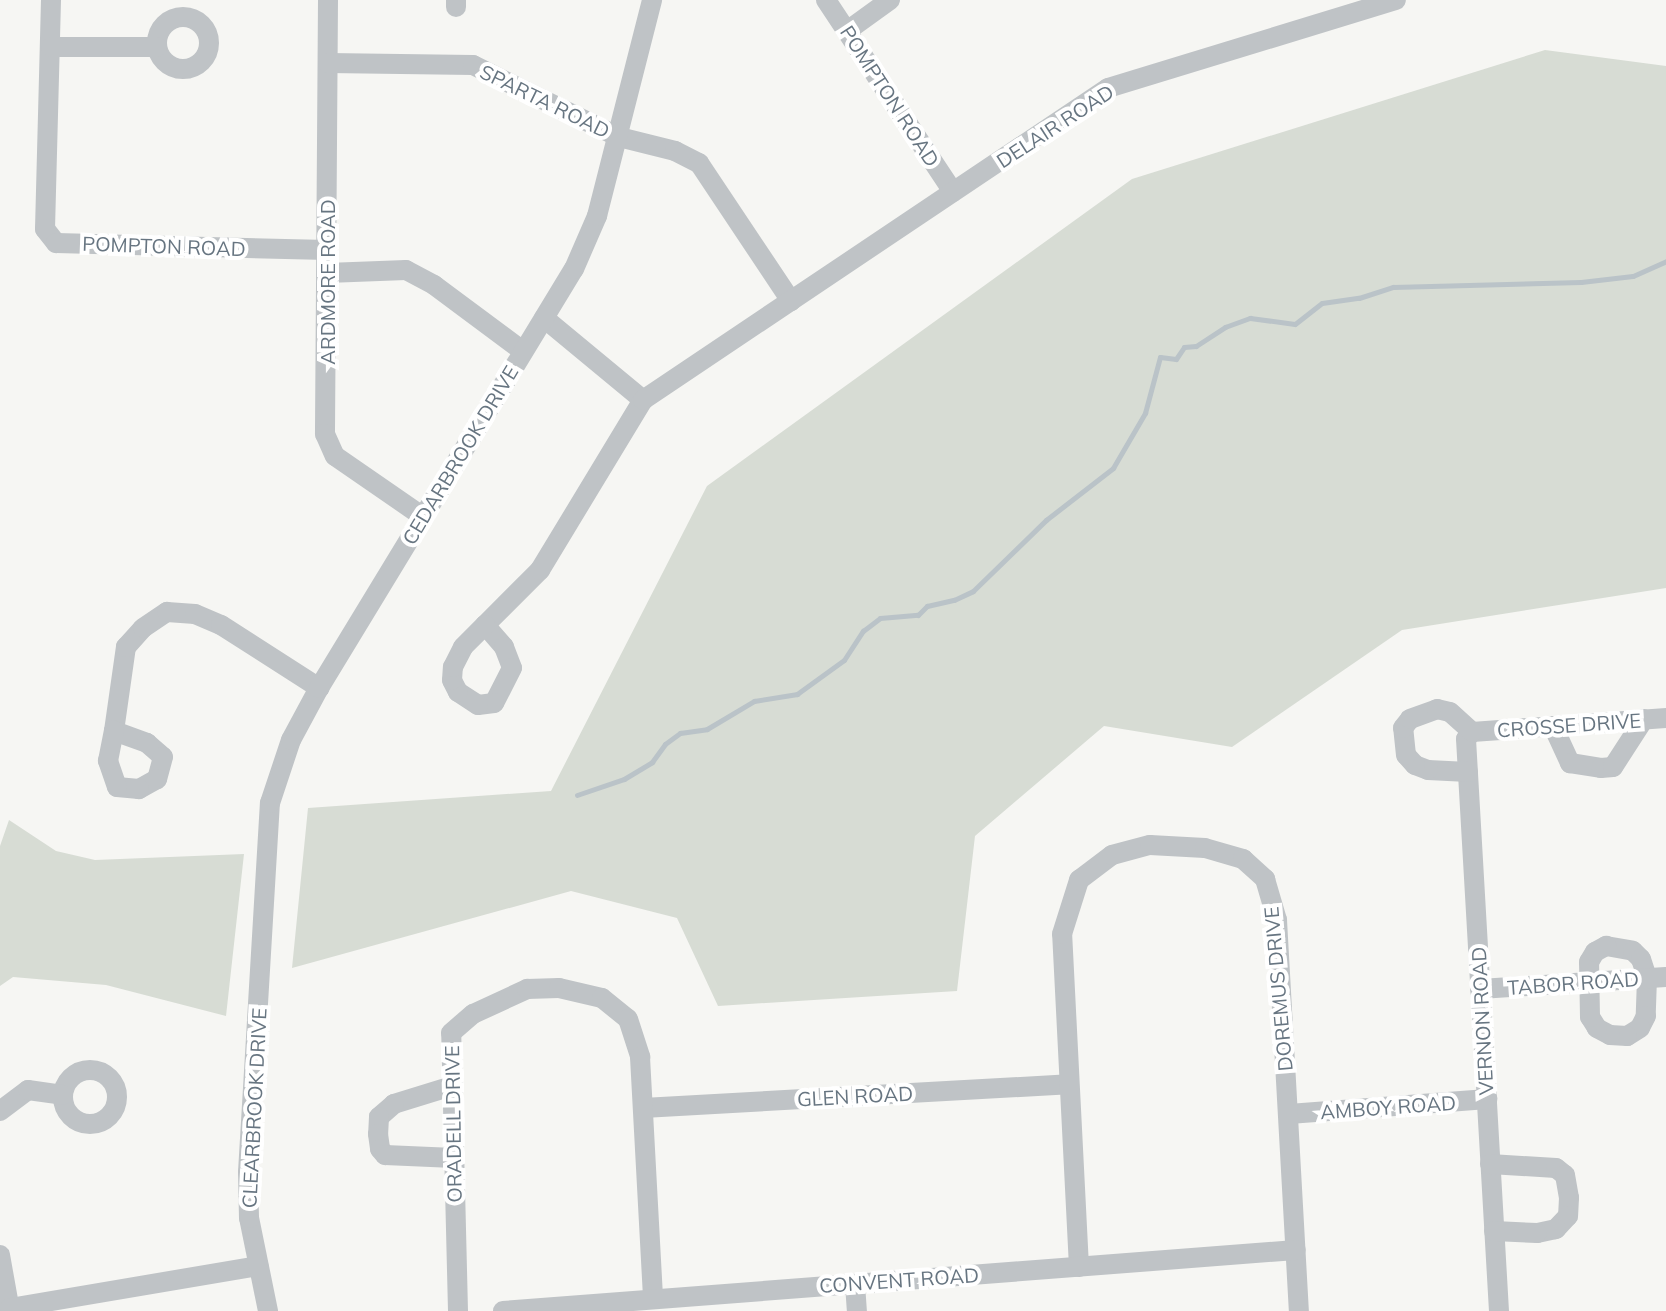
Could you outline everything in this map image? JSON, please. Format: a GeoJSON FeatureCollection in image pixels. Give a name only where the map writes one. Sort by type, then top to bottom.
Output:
{"type":"FeatureCollection","features":[{"type":"Feature","properties":{"kind":"street","name":"POMPTON ROAD"},"geometry":{"type":"LineString","coordinates":[[51,0],[45,229],[56,243],[327,250]]}},
{"type":"Feature","properties":{"kind":"street","name":"ARDMORE ROAD"},"geometry":{"type":"LineString","coordinates":[[328,0],[325,434],[335,456],[422,516]]}},
{"type":"Feature","properties":{"kind":"street","name":"CEDARBROOK DRIVE"},"geometry":{"type":"LineString","coordinates":[[265,903],[270,803],[291,740],[422,516],[574,269],[597,216],[652,0]]}},
{"type":"Feature","properties":{"kind":"street","name":"POMPTON ROAD"},"geometry":{"type":"LineString","coordinates":[[826,0],[953,192]]}},
{"type":"Feature","properties":{"kind":"street"},"geometry":{"type":"LineString","coordinates":[[847,31],[890,0]]}},
{"type":"Feature","properties":{"kind":"street","name":"DELAIR ROAD"},"geometry":{"type":"LineString","coordinates":[[643,400],[1108,88],[1392,1]]}},
{"type":"Feature","properties":{"kind":"street"},"geometry":{"type":"LineString","coordinates":[[51,47],[157,47]]}},
{"type":"Feature","properties":{"kind":"street","name":"SPARTA ROAD"},"geometry":{"type":"LineString","coordinates":[[328,63],[473,65],[619,137],[675,151],[699,163],[791,301]]}},
{"type":"Feature","properties":{"kind":"street"},"geometry":{"type":"LineString","coordinates":[[327,273],[406,270],[434,285],[523,351]]}},
{"type":"Feature","properties":{"kind":"street"},"geometry":{"type":"LineString","coordinates":[[485,625],[540,570],[643,400],[544,318]]}},
{"type":"Feature","properties":{"kind":"street"},"geometry":{"type":"LineString","coordinates":[[114,731],[126,647],[143,628],[167,612],[195,614],[221,625],[319,688]]}},
{"type":"Feature","properties":{"kind":"street"},"geometry":{"type":"LineString","coordinates":[[1468,772],[1428,770],[1415,765],[1406,755],[1403,728],[1410,719],[1437,709],[1450,712],[1472,732]]}},
{"type":"Feature","properties":{"kind":"street","name":"CROSSE DRIVE"},"geometry":{"type":"LineString","coordinates":[[1472,732],[1666,718]]}},
{"type":"Feature","properties":{"kind":"street"},"geometry":{"type":"LineString","coordinates":[[1553,726],[1570,763],[1601,768],[1613,767],[1644,719]]}},
{"type":"Feature","properties":{"kind":"street","name":"VERNON ROAD"},"geometry":{"type":"LineString","coordinates":[[1472,732],[1466,739],[1499,1311]]}},
{"type":"Feature","properties":{"kind":"street","name":"DOREMUS DRIVE"},"geometry":{"type":"LineString","coordinates":[[1079,1267],[1062,934],[1079,880],[1112,855],[1150,845],[1205,848],[1243,859],[1265,879],[1277,920],[1299,1311]]}},
{"type":"Feature","properties":{"kind":"street","name":"CLEARBROOK DRIVE"},"geometry":{"type":"LineString","coordinates":[[265,903],[248,1172],[249,1218],[268,1311]]}},
{"type":"Feature","properties":{"kind":"street"},"geometry":{"type":"LineString","coordinates":[[1606,946],[1633,951],[1657,978],[1640,1028],[1627,1036],[1610,1035],[1597,1028],[1590,1017],[1588,982],[1589,962],[1595,952],[1606,946]]}},
{"type":"Feature","properties":{"kind":"street","name":"TABOR ROAD"},"geometry":{"type":"LineString","coordinates":[[1480,989],[1657,978]]}},
{"type":"Feature","properties":{"kind":"street","name":"ORADELL DRIVE"},"geometry":{"type":"LineString","coordinates":[[458,1311],[451,1033],[473,1014],[527,989],[559,988],[602,998],[628,1019],[640,1057],[653,1299]]}},
{"type":"Feature","properties":{"kind":"street","name":"GLEN ROAD"},"geometry":{"type":"LineString","coordinates":[[643,1108],[1068,1084]]}},
{"type":"Feature","properties":{"kind":"street"},"geometry":{"type":"LineString","coordinates":[[452,1086],[394,1104],[379,1117],[378,1134],[380,1149],[385,1155],[454,1158]]}},
{"type":"Feature","properties":{"kind":"street"},"geometry":{"type":"LineString","coordinates":[[0,1111],[28,1090],[63,1095]]}},
{"type":"Feature","properties":{"kind":"street","name":"AMBOY ROAD"},"geometry":{"type":"LineString","coordinates":[[1289,1114],[1487,1099]]}},
{"type":"Feature","properties":{"kind":"street"},"geometry":{"type":"LineString","coordinates":[[1490,1164],[1556,1168],[1565,1175],[1569,1198],[1568,1216],[1556,1229],[1537,1233],[1494,1231]]}},
{"type":"Feature","properties":{"kind":"street","name":"CONVENT ROAD"},"geometry":{"type":"LineString","coordinates":[[503,1311],[1296,1250]]}},
{"type":"Feature","properties":{"kind":"street"},"geometry":{"type":"LineString","coordinates":[[0,1255],[10,1309],[258,1266]]}},
{"type":"Feature","properties":{"kind":"street"},"geometry":{"type":"LineString","coordinates":[[855,1284],[857,1311]]}},
{"type":"Feature","properties":{"kind":"shaded area"},"geometry":{"type":"Polygon","coordinates":[[[1545,50],[1666,66],[1666,588],[1402,630],[1232,747],[1104,726],[975,836],[957,991],[718,1006],[677,918],[571,891],[292,968],[308,808],[551,791],[707,486],[1132,179],[1545,50]]]}},
{"type":"Feature","properties":{"kind":"shaded area"},"geometry":{"type":"Polygon","coordinates":[[[9,820],[56,851],[95,860],[244,854],[226,1016],[106,985],[13,977],[0,986],[0,846],[9,820]]]}},
{"type":"Feature","properties":{"kind":"waterway"},"geometry":{"type":"LineString","coordinates":[[577,795],[624,779],[652,762],[665,744],[680,733],[707,729],[754,701],[797,694],[844,660],[863,631],[880,618],[918,615],[927,606],[954,600],[973,591],[1046,520],[1113,468],[1145,413],[1160,357],[1176,359],[1184,347],[1196,346],[1225,327],[1250,318],[1295,324],[1322,303],[1359,298],[1393,287],[1581,282],[1633,276],[1666,261]]}}]}
